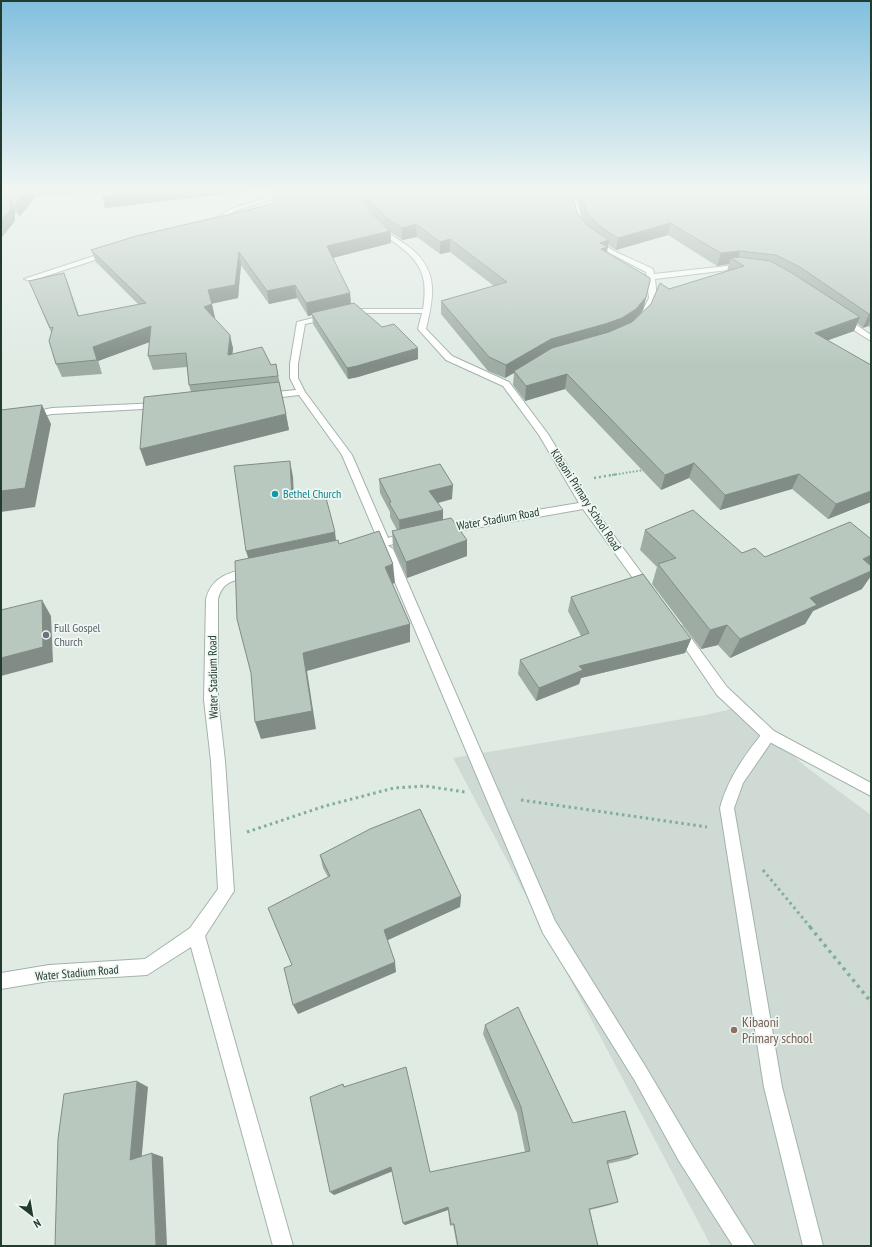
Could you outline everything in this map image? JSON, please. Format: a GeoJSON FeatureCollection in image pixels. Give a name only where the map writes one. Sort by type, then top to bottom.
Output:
{"type":"FeatureCollection","features":[{"type":"Feature","properties":{"kind":"street","name":"Kibaoni Primary School Road"},"geometry":{"type":"LineString","coordinates":[[407,249],[418,258],[426,270],[430,296],[422,329],[449,358],[509,382],[543,434],[586,505],[656,601]]}},
{"type":"Feature","properties":{"kind":"street"},"geometry":{"type":"LineString","coordinates":[[608,249],[650,272],[652,277],[653,298],[639,323]]}},
{"type":"Feature","properties":{"kind":"street"},"geometry":{"type":"LineString","coordinates":[[28,279],[118,252]]}},
{"type":"Feature","properties":{"kind":"street"},"geometry":{"type":"LineString","coordinates":[[652,277],[736,267],[755,269]]}},
{"type":"Feature","properties":{"kind":"street"},"geometry":{"type":"LineString","coordinates":[[427,311],[352,310],[302,322],[294,364],[294,378],[301,392],[346,455],[549,927],[641,1075],[686,1154],[744,1246]]}},
{"type":"Feature","properties":{"kind":"street"},"geometry":{"type":"LineString","coordinates":[[834,313],[871,339]]}},
{"type":"Feature","properties":{"kind":"street"},"geometry":{"type":"LineString","coordinates":[[256,397],[301,392]]}},
{"type":"Feature","properties":{"kind":"street"},"geometry":{"type":"LineString","coordinates":[[1,422],[52,411],[168,406]]}},
{"type":"Feature","properties":{"kind":"street","name":"Water Stadium Road"},"geometry":{"type":"LineString","coordinates":[[357,549],[424,533],[586,505]]}},
{"type":"Feature","properties":{"kind":"street","name":"Water Stadium Road"},"geometry":{"type":"LineString","coordinates":[[1,981],[49,974],[147,967],[196,934],[226,891],[219,776],[211,700],[213,590],[217,584],[226,578],[263,570]]}},
{"type":"Feature","properties":{"kind":"street"},"geometry":{"type":"LineString","coordinates":[[669,618],[722,692],[769,735],[871,790]]}},
{"type":"Feature","properties":{"kind":"street"},"geometry":{"type":"LineString","coordinates":[[769,735],[745,764],[731,791],[727,808],[773,1087],[814,1246]]}},
{"type":"Feature","properties":{"kind":"street"},"geometry":{"type":"LineString","coordinates":[[196,934],[284,1246]]}},
{"type":"Feature","properties":{"kind":"path"},"geometry":{"type":"LineString","coordinates":[[572,482],[650,468]]}},
{"type":"Feature","properties":{"kind":"path"},"geometry":{"type":"LineString","coordinates":[[761,868],[871,1002]]}},
{"type":"Feature","properties":{"kind":"shaded area","name":"Kibaoni Primary school"},"geometry":{"type":"Polygon","coordinates":[[[739,707],[805,766],[871,815],[871,1246],[711,1246],[453,758],[706,715],[739,707]]]}},
{"type":"Feature","properties":{"kind":"building"},"geometry":{"type":"Polygon","coordinates":[[[329,249],[350,293],[306,303],[295,285],[267,291],[239,252],[235,285],[208,290],[212,304],[204,307],[230,335],[228,355],[262,347],[271,365],[276,364],[278,376],[189,385],[186,353],[148,356],[151,326],[93,347],[97,360],[56,364],[49,341],[53,327],[50,328],[29,281],[64,273],[78,316],[146,303],[91,250],[329,249]]]}},
{"type":"Feature","properties":{"kind":"building"},"geometry":{"type":"Polygon","coordinates":[[[464,249],[601,249],[650,278],[646,297],[636,309],[622,318],[551,339],[506,365],[489,357],[441,301],[507,282],[464,249]]]}},
{"type":"Feature","properties":{"kind":"building"},"geometry":{"type":"Polygon","coordinates":[[[715,249],[871,249],[871,314],[800,267],[776,255],[740,251],[721,253],[715,249]]]}},
{"type":"Feature","properties":{"kind":"building"},"geometry":{"type":"Polygon","coordinates":[[[740,257],[770,261],[792,273],[860,317],[815,333],[871,365],[871,491],[836,504],[799,474],[725,495],[694,463],[665,475],[567,374],[526,386],[514,371],[552,348],[609,332],[632,322],[651,304],[660,283],[669,289],[744,266],[731,258],[740,257]]]}},
{"type":"Feature","properties":{"kind":"building"},"geometry":{"type":"Polygon","coordinates":[[[354,303],[382,327],[394,324],[418,348],[347,368],[311,313],[354,303]]]}},
{"type":"Feature","properties":{"kind":"building"},"geometry":{"type":"Polygon","coordinates":[[[279,382],[286,414],[140,449],[144,397],[279,382]]]}},
{"type":"Feature","properties":{"kind":"building"},"geometry":{"type":"Polygon","coordinates":[[[42,405],[25,488],[1,491],[1,410],[42,405]]]}},
{"type":"Feature","properties":{"kind":"building"},"geometry":{"type":"Polygon","coordinates":[[[290,461],[292,499],[325,494],[335,532],[246,551],[234,466],[290,461]]]}},
{"type":"Feature","properties":{"kind":"building"},"geometry":{"type":"Polygon","coordinates":[[[440,464],[453,485],[429,491],[443,510],[399,520],[389,503],[391,502],[379,479],[440,464]]]}},
{"type":"Feature","properties":{"kind":"building"},"geometry":{"type":"Polygon","coordinates":[[[693,510],[742,553],[755,548],[765,557],[850,522],[871,539],[871,555],[863,559],[871,566],[871,571],[810,598],[817,605],[740,639],[727,625],[710,630],[658,564],[676,558],[645,530],[693,510]]]}},
{"type":"Feature","properties":{"kind":"building"},"geometry":{"type":"Polygon","coordinates":[[[451,518],[467,540],[406,562],[392,531],[451,518]]]}},
{"type":"Feature","properties":{"kind":"building"},"geometry":{"type":"Polygon","coordinates":[[[379,531],[393,564],[385,567],[410,624],[303,653],[312,711],[255,722],[251,673],[237,619],[235,561],[338,540],[339,544],[379,531]]]}},
{"type":"Feature","properties":{"kind":"building"},"geometry":{"type":"Polygon","coordinates":[[[643,574],[691,639],[579,666],[583,670],[539,688],[520,660],[589,633],[571,597],[643,574]]]}},
{"type":"Feature","properties":{"kind":"building"},"geometry":{"type":"Polygon","coordinates":[[[42,600],[43,647],[1,658],[1,610],[42,600]]]}},
{"type":"Feature","properties":{"kind":"building"},"geometry":{"type":"Polygon","coordinates":[[[420,809],[461,896],[384,930],[395,962],[293,1005],[284,968],[292,965],[268,908],[330,876],[320,855],[370,829],[420,809]]]}},
{"type":"Feature","properties":{"kind":"building"},"geometry":{"type":"Polygon","coordinates":[[[518,1007],[573,1123],[625,1111],[638,1154],[607,1161],[618,1202],[589,1209],[598,1246],[458,1246],[454,1224],[451,1224],[448,1207],[403,1223],[391,1167],[330,1192],[310,1097],[343,1084],[344,1087],[406,1067],[430,1172],[530,1151],[521,1107],[485,1025],[518,1007]]]}},
{"type":"Feature","properties":{"kind":"building"},"geometry":{"type":"Polygon","coordinates":[[[137,1081],[130,1160],[152,1153],[156,1246],[55,1246],[58,1139],[64,1094],[137,1081]]]}},
{"type":"Feature","properties":{"kind":"place","name":"Bethel Church"},"geometry":{"type":"Point","coordinates":[275,494]}},
{"type":"Feature","properties":{"kind":"place","name":"Full Gospel Church"},"geometry":{"type":"Point","coordinates":[46,635]}},
{"type":"Feature","properties":{"kind":"place","name":"Kibaoni Primary school"},"geometry":{"type":"Point","coordinates":[734,1030]}}]}
